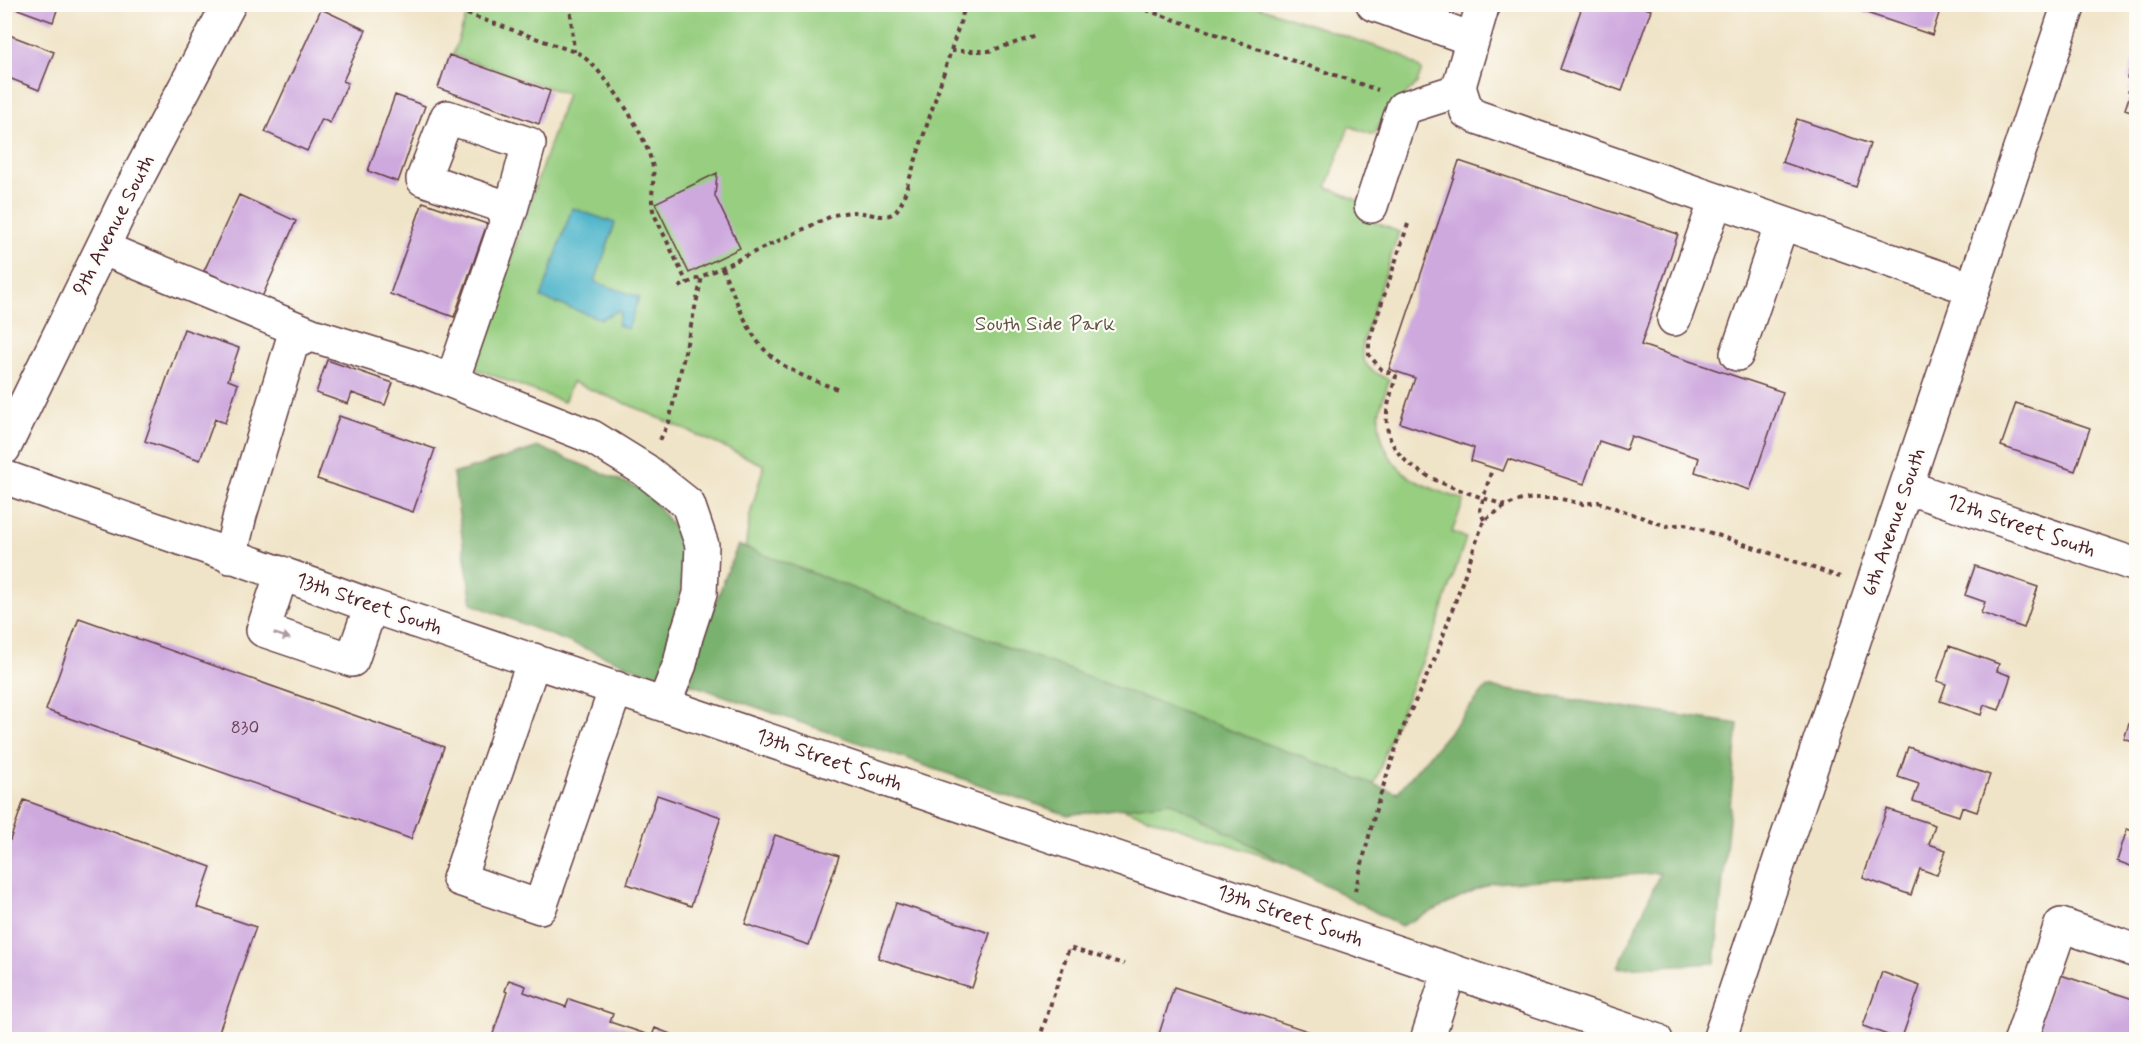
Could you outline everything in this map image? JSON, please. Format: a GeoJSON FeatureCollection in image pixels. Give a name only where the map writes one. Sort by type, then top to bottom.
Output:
{"type":"FeatureCollection","features":[{"type":"Feature","properties":{"kind":"street","name":"9th Avenue South"},"geometry":{"type":"LineString","coordinates":[[4,448],[124,203],[230,4]]}},
{"type":"Feature","properties":{"kind":"street"},"geometry":{"type":"LineString","coordinates":[[1373,4],[1472,39]]}},
{"type":"Feature","properties":{"kind":"street"},"geometry":{"type":"LineString","coordinates":[[1483,4],[1462,72],[1460,90],[1467,112],[1973,289]]}},
{"type":"Feature","properties":{"kind":"street","name":"6th Avenue South"},"geometry":{"type":"LineString","coordinates":[[1719,1040],[2069,4]]}},
{"type":"Feature","properties":{"kind":"street"},"geometry":{"type":"LineString","coordinates":[[1371,206],[1403,108],[1460,90]]}},
{"type":"Feature","properties":{"kind":"street"},"geometry":{"type":"LineString","coordinates":[[1674,319],[1716,200]]}},
{"type":"Feature","properties":{"kind":"street"},"geometry":{"type":"LineString","coordinates":[[452,381],[511,209]]}},
{"type":"Feature","properties":{"kind":"street"},"geometry":{"type":"LineString","coordinates":[[1737,354],[1782,223]]}},
{"type":"Feature","properties":{"kind":"street"},"geometry":{"type":"LineString","coordinates":[[102,248],[312,335],[418,368],[592,436],[645,470],[688,504],[702,545],[700,594],[680,663],[664,704]]}},
{"type":"Feature","properties":{"kind":"street"},"geometry":{"type":"LineString","coordinates":[[230,557],[240,515],[292,343],[312,335]]}},
{"type":"Feature","properties":{"kind":"street","name":"13th Street South"},"geometry":{"type":"LineString","coordinates":[[4,477],[371,606],[1656,1040]]}},
{"type":"Feature","properties":{"kind":"street","name":"12th Street South"},"geometry":{"type":"LineString","coordinates":[[1906,487],[2136,565]]}},
{"type":"Feature","properties":{"kind":"street"},"geometry":{"type":"LineString","coordinates":[[282,573],[263,630],[352,660],[371,606]]}},
{"type":"Feature","properties":{"kind":"street"},"geometry":{"type":"LineString","coordinates":[[534,660],[459,879],[540,907],[616,688]]}},
{"type":"Feature","properties":{"kind":"street"},"geometry":{"type":"LineString","coordinates":[[2021,1040],[2061,925],[2136,951]]}},
{"type":"Feature","properties":{"kind":"street"},"geometry":{"type":"LineString","coordinates":[[1427,1040],[1450,970]]}},
{"type":"Feature","properties":{"kind":"path"},"geometry":{"type":"LineString","coordinates":[[570,4],[574,52]]}},
{"type":"Feature","properties":{"kind":"path"},"geometry":{"type":"LineString","coordinates":[[679,287],[834,215],[853,212],[882,217],[895,213],[902,204],[966,4]]}},
{"type":"Feature","properties":{"kind":"path"},"geometry":{"type":"LineString","coordinates":[[1129,4],[1384,92]]}},
{"type":"Feature","properties":{"kind":"path"},"geometry":{"type":"LineString","coordinates":[[467,14],[583,56],[609,83],[631,116],[641,137],[653,170],[651,204],[654,214],[687,283]]}},
{"type":"Feature","properties":{"kind":"path"},"geometry":{"type":"LineString","coordinates":[[951,51],[989,51],[1038,36]]}},
{"type":"Feature","properties":{"kind":"path"},"geometry":{"type":"LineString","coordinates":[[1408,224],[1369,341],[1369,355],[1381,369],[1396,376],[1387,412],[1390,438],[1406,463],[1416,471],[1506,506]]}},
{"type":"Feature","properties":{"kind":"path"},"geometry":{"type":"LineString","coordinates":[[722,268],[749,328],[762,347],[787,368],[818,383],[840,390]]}},
{"type":"Feature","properties":{"kind":"path"},"geometry":{"type":"LineString","coordinates":[[645,470],[669,422],[702,277]]}},
{"type":"Feature","properties":{"kind":"path"},"geometry":{"type":"LineString","coordinates":[[1484,520],[1480,510],[1491,472]]}},
{"type":"Feature","properties":{"kind":"path"},"geometry":{"type":"LineString","coordinates":[[1355,891],[1377,805],[1399,740],[1436,656],[1484,520],[1506,506],[1533,498],[1557,498],[1582,504],[1598,502],[1666,526],[1685,524],[1872,588]]}},
{"type":"Feature","properties":{"kind":"path"},"geometry":{"type":"LineString","coordinates":[[1039,1040],[1069,948],[1124,964]]}},
{"type":"Feature","properties":{"kind":"green space","name":"South Side Park"},"geometry":{"type":"Polygon","coordinates":[[[1250,4],[1401,55],[1422,70],[1417,83],[1385,116],[1374,135],[1349,126],[1327,187],[1366,204],[1367,219],[1399,232],[1363,342],[1363,356],[1372,370],[1389,380],[1379,419],[1379,428],[1388,453],[1395,464],[1414,480],[1464,500],[1452,532],[1466,538],[1436,629],[1394,728],[1373,788],[1349,885],[693,664],[745,551],[750,515],[764,465],[639,409],[572,382],[564,402],[473,368],[567,94],[453,55],[467,14],[473,5],[1250,4]]]}},
{"type":"Feature","properties":{"kind":"green space"},"geometry":{"type":"Polygon","coordinates":[[[539,447],[646,491],[691,550],[660,678],[472,604],[453,474],[539,447]]]}},
{"type":"Feature","properties":{"kind":"green space"},"geometry":{"type":"Polygon","coordinates":[[[738,545],[1397,793],[1487,687],[1738,724],[1715,963],[1618,968],[1660,873],[1492,883],[1401,926],[1171,802],[1067,815],[684,682],[738,545]]]}},
{"type":"Feature","properties":{"kind":"water"},"geometry":{"type":"Polygon","coordinates":[[[572,208],[615,223],[595,282],[639,297],[628,329],[617,325],[621,312],[618,311],[601,319],[541,298],[572,208]]]}},
{"type":"Feature","properties":{"kind":"building"},"geometry":{"type":"Polygon","coordinates":[[[4,4],[59,4],[53,22],[4,4]]]}},
{"type":"Feature","properties":{"kind":"building"},"geometry":{"type":"Polygon","coordinates":[[[1583,4],[1634,4],[1651,10],[1622,91],[1560,69],[1583,4]]]}},
{"type":"Feature","properties":{"kind":"building"},"geometry":{"type":"Polygon","coordinates":[[[1840,4],[1942,4],[1932,35],[1840,4]]]}},
{"type":"Feature","properties":{"kind":"building"},"geometry":{"type":"Polygon","coordinates":[[[321,9],[366,30],[343,81],[348,83],[330,123],[322,119],[307,151],[265,132],[321,9]]]}},
{"type":"Feature","properties":{"kind":"building"},"geometry":{"type":"Polygon","coordinates":[[[4,33],[54,52],[39,90],[4,76],[4,33]]]}},
{"type":"Feature","properties":{"kind":"building"},"geometry":{"type":"Polygon","coordinates":[[[2136,52],[2136,113],[2125,109],[2131,92],[2128,91],[2132,79],[2127,78],[2136,52]]]}},
{"type":"Feature","properties":{"kind":"building"},"geometry":{"type":"Polygon","coordinates":[[[449,55],[550,91],[539,124],[438,88],[449,55]]]}},
{"type":"Feature","properties":{"kind":"building"},"geometry":{"type":"Polygon","coordinates":[[[395,95],[425,106],[398,182],[368,171],[395,95]]]}},
{"type":"Feature","properties":{"kind":"building"},"geometry":{"type":"Polygon","coordinates":[[[1797,119],[1870,144],[1856,187],[1782,162],[1797,119]]]}},
{"type":"Feature","properties":{"kind":"building"},"geometry":{"type":"Polygon","coordinates":[[[1459,161],[1678,234],[1641,345],[1783,392],[1750,490],[1695,472],[1699,458],[1631,436],[1626,450],[1599,441],[1584,484],[1508,459],[1503,471],[1471,461],[1474,448],[1400,423],[1415,378],[1389,369],[1459,161]]]}},
{"type":"Feature","properties":{"kind":"building"},"geometry":{"type":"Polygon","coordinates":[[[717,173],[715,196],[740,248],[689,273],[655,203],[717,173]]]}},
{"type":"Feature","properties":{"kind":"building"},"geometry":{"type":"Polygon","coordinates":[[[239,195],[296,221],[262,297],[204,271],[239,195]]]}},
{"type":"Feature","properties":{"kind":"building"},"geometry":{"type":"Polygon","coordinates":[[[423,202],[487,224],[454,317],[390,294],[423,202]]]}},
{"type":"Feature","properties":{"kind":"building"},"geometry":{"type":"Polygon","coordinates":[[[184,329],[239,348],[228,380],[238,384],[225,423],[215,419],[200,460],[145,441],[184,329]]]}},
{"type":"Feature","properties":{"kind":"building"},"geometry":{"type":"Polygon","coordinates":[[[327,360],[393,383],[385,405],[352,393],[348,404],[316,393],[327,360]]]}},
{"type":"Feature","properties":{"kind":"building"},"geometry":{"type":"Polygon","coordinates":[[[2016,403],[2090,428],[2075,471],[2001,446],[2016,403]]]}},
{"type":"Feature","properties":{"kind":"building"},"geometry":{"type":"Polygon","coordinates":[[[339,416],[435,449],[413,512],[317,479],[339,416]]]}},
{"type":"Feature","properties":{"kind":"building"},"geometry":{"type":"Polygon","coordinates":[[[1975,566],[2038,587],[2024,628],[1981,613],[1985,602],[1965,595],[1975,566]]]}},
{"type":"Feature","properties":{"kind":"building"},"geometry":{"type":"Polygon","coordinates":[[[79,618],[444,747],[411,839],[46,710],[79,618]]]}},
{"type":"Feature","properties":{"kind":"building"},"geometry":{"type":"Polygon","coordinates":[[[1949,646],[1999,664],[1997,671],[2011,676],[1999,710],[1984,705],[1981,715],[1940,701],[1946,684],[1937,681],[1949,646]]]}},
{"type":"Feature","properties":{"kind":"building"},"geometry":{"type":"Polygon","coordinates":[[[2136,703],[2136,743],[2124,739],[2136,703]]]}},
{"type":"Feature","properties":{"kind":"building"},"geometry":{"type":"Polygon","coordinates":[[[1908,747],[1990,775],[1977,812],[1962,807],[1959,816],[1913,801],[1919,784],[1898,777],[1908,747]]]}},
{"type":"Feature","properties":{"kind":"building"},"geometry":{"type":"Polygon","coordinates":[[[657,795],[721,817],[691,906],[627,884],[657,795]]]}},
{"type":"Feature","properties":{"kind":"building"},"geometry":{"type":"Polygon","coordinates":[[[24,800],[211,867],[197,907],[256,927],[216,1040],[12,1040],[4,1037],[4,838],[10,840],[24,800]]]}},
{"type":"Feature","properties":{"kind":"building"},"geometry":{"type":"Polygon","coordinates":[[[1887,809],[1935,825],[1929,844],[1946,850],[1937,875],[1920,869],[1911,895],[1863,878],[1887,809]]]}},
{"type":"Feature","properties":{"kind":"building"},"geometry":{"type":"Polygon","coordinates":[[[2127,829],[2136,832],[2136,868],[2117,861],[2127,829]]]}},
{"type":"Feature","properties":{"kind":"building"},"geometry":{"type":"Polygon","coordinates":[[[775,835],[839,856],[809,945],[745,924],[775,835]]]}},
{"type":"Feature","properties":{"kind":"building"},"geometry":{"type":"Polygon","coordinates":[[[896,903],[990,933],[972,988],[878,958],[896,903]]]}},
{"type":"Feature","properties":{"kind":"building"},"geometry":{"type":"Polygon","coordinates":[[[1882,972],[1920,986],[1901,1040],[1863,1026],[1882,972]]]}},
{"type":"Feature","properties":{"kind":"building"},"geometry":{"type":"Polygon","coordinates":[[[2055,973],[2136,1000],[2136,1040],[2033,1040],[2055,973]]]}},
{"type":"Feature","properties":{"kind":"building"},"geometry":{"type":"Polygon","coordinates":[[[509,980],[526,986],[524,992],[566,1007],[569,999],[613,1014],[610,1022],[652,1036],[655,1028],[686,1040],[491,1040],[509,980]]]}},
{"type":"Feature","properties":{"kind":"building"},"geometry":{"type":"Polygon","coordinates":[[[1174,987],[1332,1040],[1175,1040],[1159,1034],[1174,987]]]}}]}
